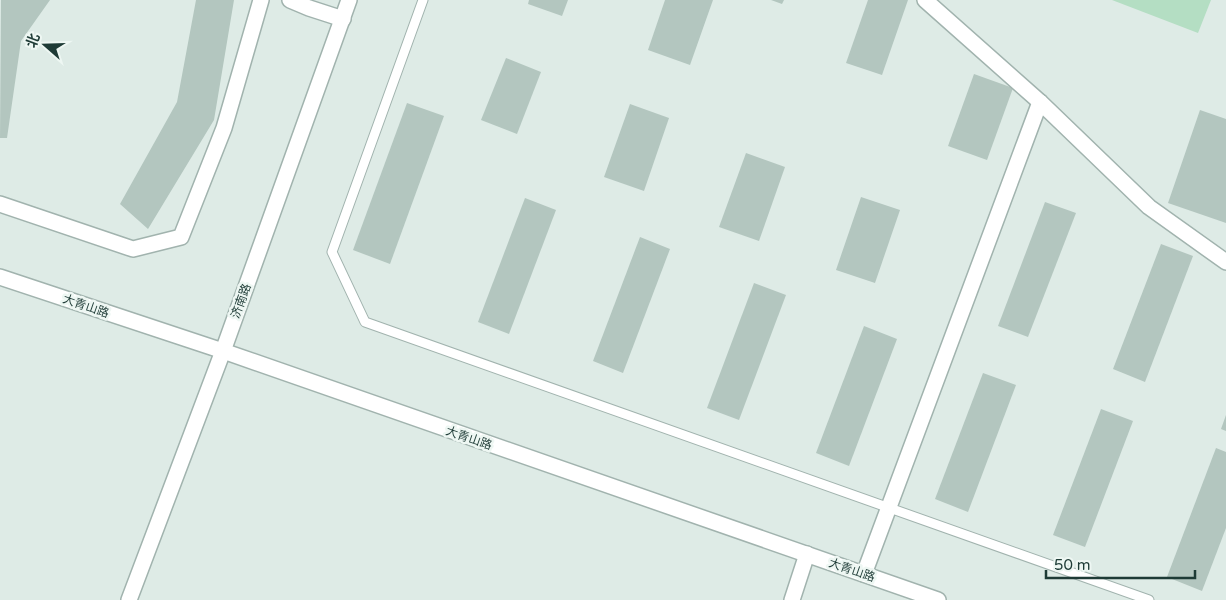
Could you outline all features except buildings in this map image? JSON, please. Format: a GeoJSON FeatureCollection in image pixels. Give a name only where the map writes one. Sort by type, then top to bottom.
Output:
{"type":"FeatureCollection","features":[{"type":"Feature","properties":{"kind":"street"},"geometry":{"type":"LineString","coordinates":[[0,204],[133,249],[181,236],[224,128],[260,0]]}},
{"type":"Feature","properties":{"kind":"street"},"geometry":{"type":"LineString","coordinates":[[290,0],[343,19]]}},
{"type":"Feature","properties":{"kind":"street","name":"济南路"},"geometry":{"type":"LineString","coordinates":[[129,600],[223,351],[349,0]]}},
{"type":"Feature","properties":{"kind":"street"},"geometry":{"type":"LineString","coordinates":[[925,0],[1040,102],[1149,207],[1226,262]]}},
{"type":"Feature","properties":{"kind":"street"},"geometry":{"type":"LineString","coordinates":[[864,574],[1040,102]]}},
{"type":"Feature","properties":{"kind":"street","name":"大青山路"},"geometry":{"type":"LineString","coordinates":[[0,277],[223,351],[938,600]]}},
{"type":"Feature","properties":{"kind":"street"},"geometry":{"type":"LineString","coordinates":[[792,600],[807,554]]}},
{"type":"Feature","properties":{"kind":"lane"},"geometry":{"type":"LineString","coordinates":[[423,0],[332,252],[365,322],[1148,600]]}},
{"type":"Feature","properties":{"kind":"green space"},"geometry":{"type":"Polygon","coordinates":[[[1112,0],[1211,0],[1198,33],[1112,0]]]}}]}
